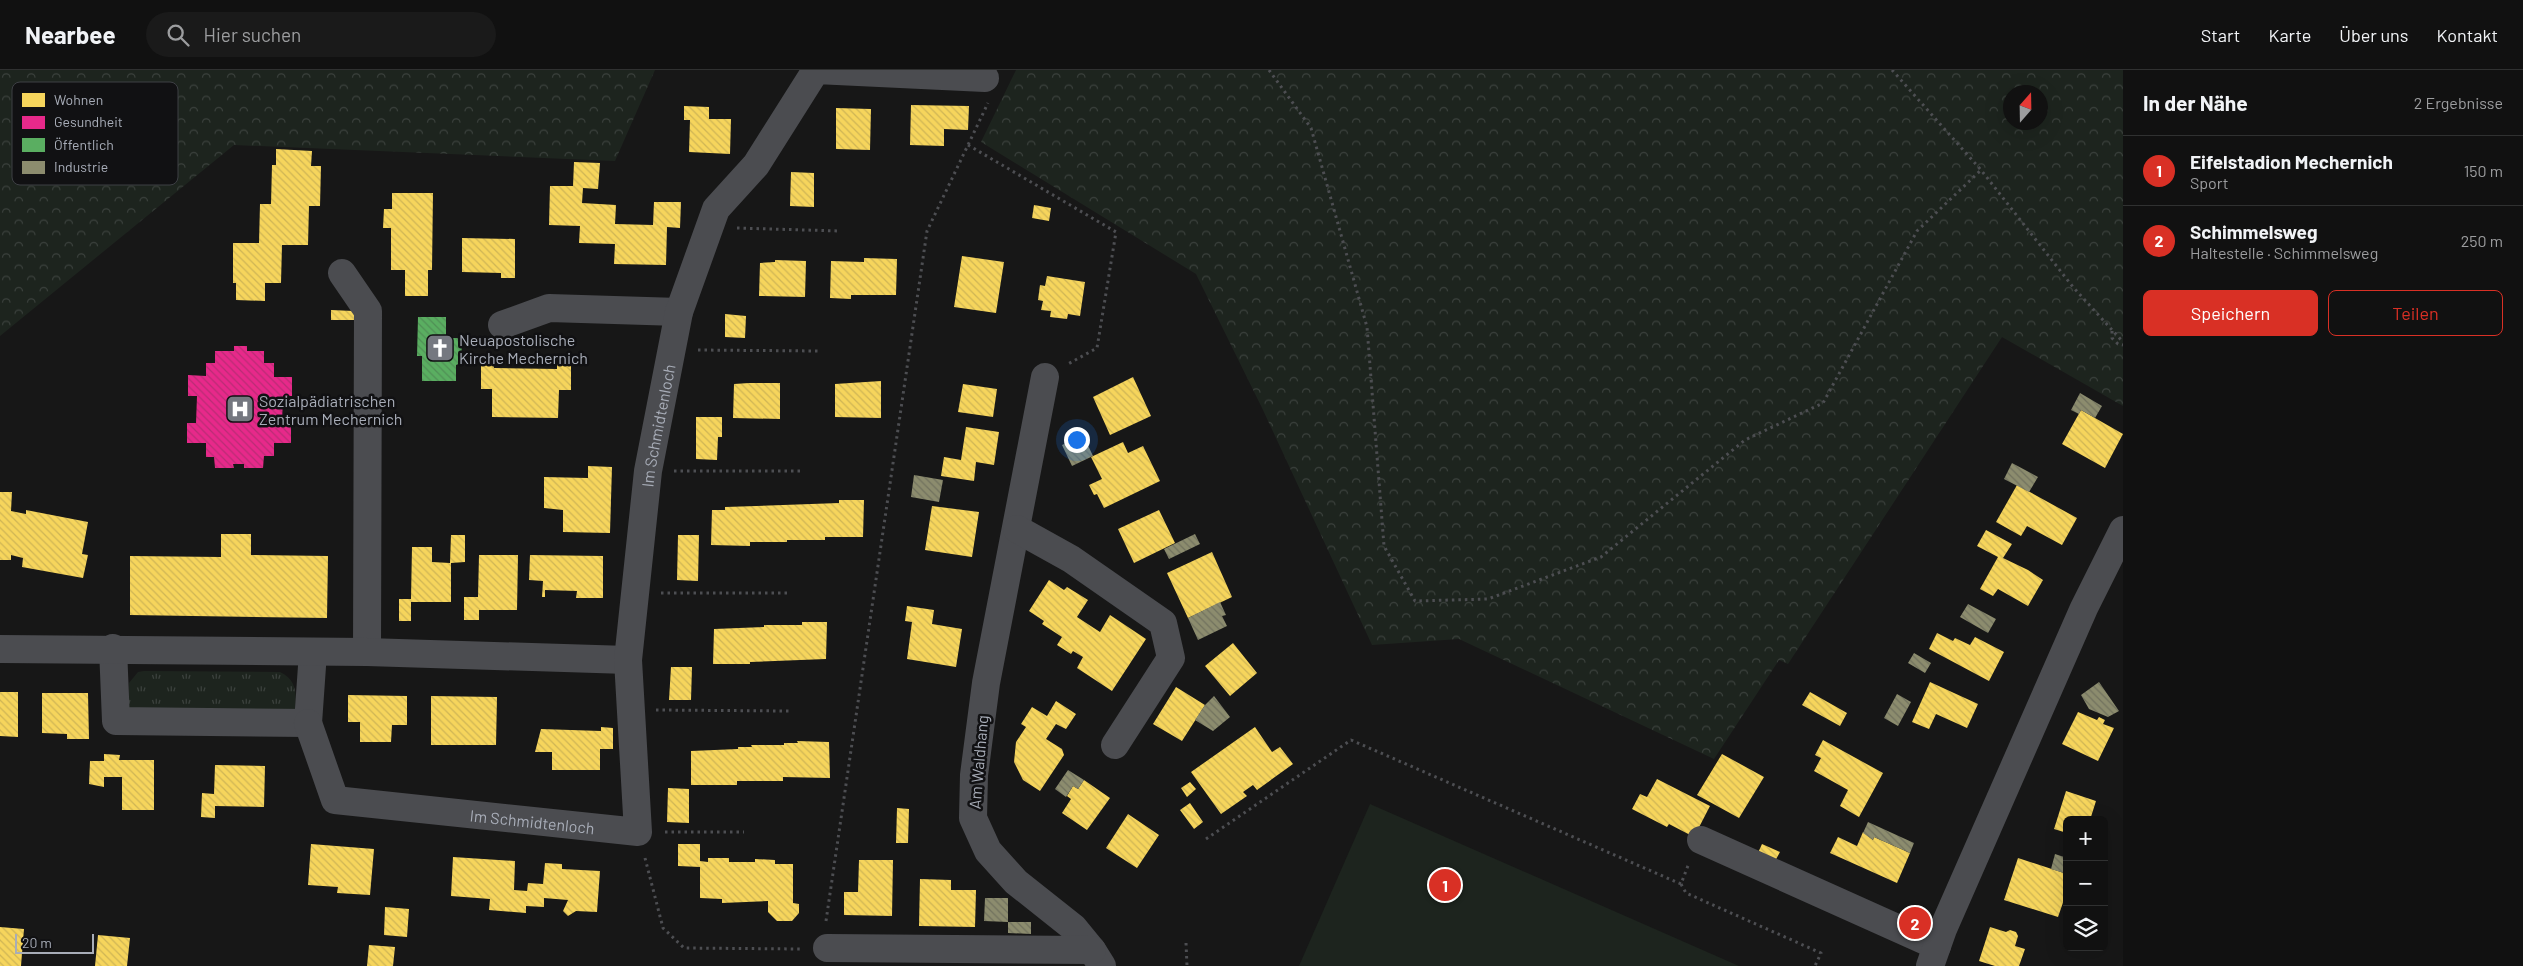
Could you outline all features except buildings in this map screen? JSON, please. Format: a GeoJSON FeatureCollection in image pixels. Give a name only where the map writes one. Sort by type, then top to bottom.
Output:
{"type":"FeatureCollection","features":[{"type":"Feature","properties":{"kind":"street","name":"Im Schmidtenloch"},"geometry":{"type":"LineString","coordinates":[[313,652],[308,723],[335,800],[638,832],[628,660],[648,471],[679,312],[716,208],[756,165],[816,70],[988,87]]}},
{"type":"Feature","properties":{"kind":"street"},"geometry":{"type":"LineString","coordinates":[[342,273],[368,311],[367,652]]}},
{"type":"Feature","properties":{"kind":"street"},"geometry":{"type":"LineString","coordinates":[[502,325],[549,308],[679,312]]}},
{"type":"Feature","properties":{"kind":"street","name":"Am Waldhang"},"geometry":{"type":"LineString","coordinates":[[1045,377],[986,683],[974,775],[973,818],[988,851],[1016,882],[1074,928],[1097,958]]}},
{"type":"Feature","properties":{"kind":"street"},"geometry":{"type":"LineString","coordinates":[[1017,529],[1071,559],[1163,623],[1172,658],[1115,745]]}},
{"type":"Feature","properties":{"kind":"street"},"geometry":{"type":"LineString","coordinates":[[1701,840],[1934,956],[2084,608],[2123,532]]}},
{"type":"Feature","properties":{"kind":"street"},"geometry":{"type":"LineString","coordinates":[[0,649],[113,648],[367,652],[628,660]]}},
{"type":"Feature","properties":{"kind":"street"},"geometry":{"type":"LineString","coordinates":[[113,648],[116,721],[308,723]]}},
{"type":"Feature","properties":{"kind":"street","name":"Am Waldhang"},"geometry":{"type":"LineString","coordinates":[[824,948],[1097,958]]}},
{"type":"Feature","properties":{"kind":"path"},"geometry":{"type":"LineString","coordinates":[[1269,70],[1311,128],[1367,327],[1384,546],[1415,601],[1488,599],[1601,557],[1745,440],[1823,403],[1917,231],[1981,170]]}},
{"type":"Feature","properties":{"kind":"path"},"geometry":{"type":"LineString","coordinates":[[1892,70],[1981,170],[2073,287],[2123,343]]}},
{"type":"Feature","properties":{"kind":"path"},"geometry":{"type":"LineString","coordinates":[[744,832],[638,832],[663,928],[684,948],[824,948],[927,231],[968,145],[988,87]]}},
{"type":"Feature","properties":{"kind":"path"},"geometry":{"type":"LineString","coordinates":[[968,145],[1116,232],[1097,348],[1045,377]]}},
{"type":"Feature","properties":{"kind":"path"},"geometry":{"type":"LineString","coordinates":[[709,228],[840,231]]}},
{"type":"Feature","properties":{"kind":"path"},"geometry":{"type":"LineString","coordinates":[[672,350],[818,352]]}},
{"type":"Feature","properties":{"kind":"path"},"geometry":{"type":"LineString","coordinates":[[648,471],[801,471]]}},
{"type":"Feature","properties":{"kind":"path"},"geometry":{"type":"LineString","coordinates":[[635,593],[791,593]]}},
{"type":"Feature","properties":{"kind":"path"},"geometry":{"type":"LineString","coordinates":[[631,710],[789,711]]}},
{"type":"Feature","properties":{"kind":"path"},"geometry":{"type":"LineString","coordinates":[[1206,839],[1351,740],[1681,884],[1686,893],[1821,953],[1815,966]]}},
{"type":"Feature","properties":{"kind":"path"},"geometry":{"type":"LineString","coordinates":[[1681,884],[1682,879]]}},
{"type":"Feature","properties":{"kind":"path"},"geometry":{"type":"LineString","coordinates":[[1186,943],[1187,966]]}},
{"type":"Feature","properties":{"kind":"green space"},"geometry":{"type":"Polygon","coordinates":[[[0,70],[655,70],[615,161],[234,145],[0,336],[0,70]]]}},
{"type":"Feature","properties":{"kind":"green space"},"geometry":{"type":"Polygon","coordinates":[[[1016,70],[2123,70],[2123,406],[2002,337],[1788,664],[1779,660],[1714,759],[1459,639],[1372,645],[1263,410],[1196,274],[981,142],[1016,70]]]}},
{"type":"Feature","properties":{"kind":"green space"},"geometry":{"type":"Polygon","coordinates":[[[138,672],[280,672],[290,680],[295,689],[295,712],[128,710],[129,683],[138,672]]]}},
{"type":"Feature","properties":{"kind":"green space"},"geometry":{"type":"Polygon","coordinates":[[[1370,804],[1739,966],[1299,966],[1370,804]]]}},
{"type":"Feature","properties":{"kind":"place","name":"Neuapostolische Kirche Mechernich"},"geometry":{"type":"Point","coordinates":[440,348]}},
{"type":"Feature","properties":{"kind":"place","name":"Sozialpädiatrischen Zentrum Mechernich"},"geometry":{"type":"Point","coordinates":[240,409]}},
{"type":"Feature","properties":{"kind":"place","name":"Eifelstadion Mechernich"},"geometry":{"type":"Point","coordinates":[1445,885]}},
{"type":"Feature","properties":{"kind":"place","name":"Schimmelsweg"},"geometry":{"type":"Point","coordinates":[1915,923]}}]}
